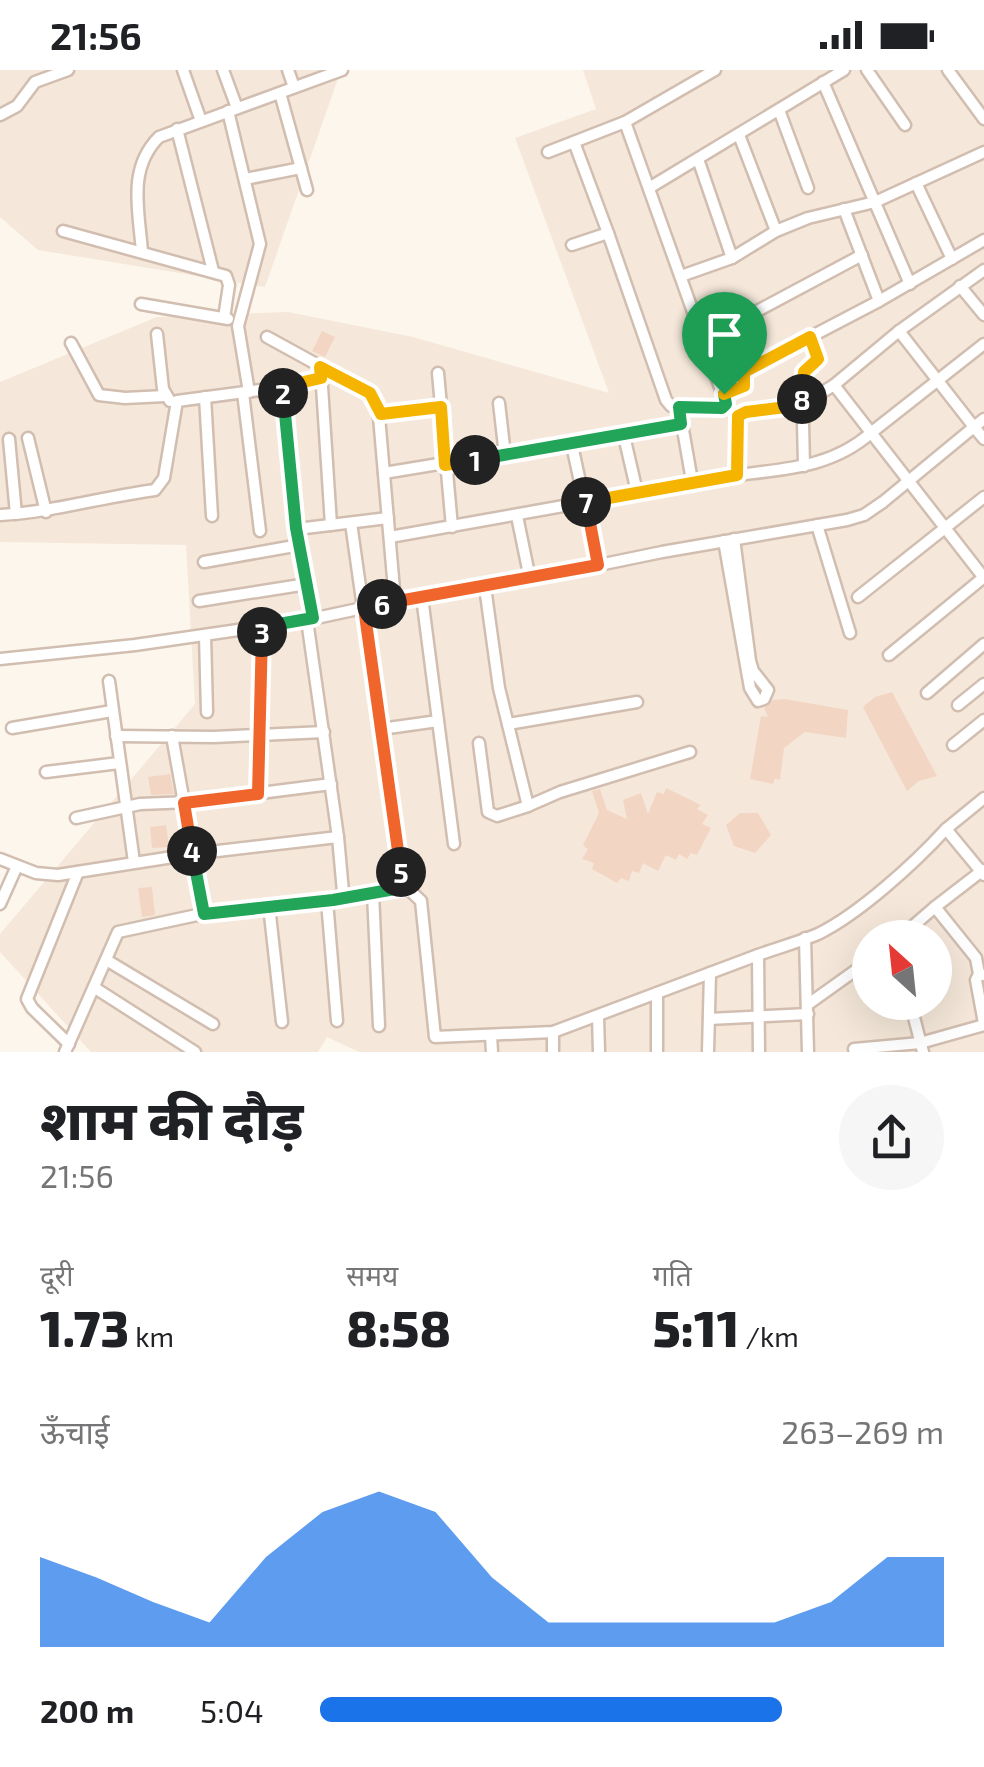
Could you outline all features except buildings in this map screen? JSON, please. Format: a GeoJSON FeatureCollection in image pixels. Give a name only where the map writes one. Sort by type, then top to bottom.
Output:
{"type":"FeatureCollection","features":[{"type":"Feature","properties":{"kind":"street"},"geometry":{"type":"LineString","coordinates":[[0,116],[16,106],[35,82],[68,70]]}},
{"type":"Feature","properties":{"kind":"street"},"geometry":{"type":"LineString","coordinates":[[183,70],[201,121]]}},
{"type":"Feature","properties":{"kind":"street"},"geometry":{"type":"LineString","coordinates":[[223,70],[260,244],[238,320],[260,531]]}},
{"type":"Feature","properties":{"kind":"street"},"geometry":{"type":"LineString","coordinates":[[288,70],[294,87]]}},
{"type":"Feature","properties":{"kind":"street"},"geometry":{"type":"LineString","coordinates":[[142,252],[137,176],[153,143],[177,129],[342,70]]}},
{"type":"Feature","properties":{"kind":"street"},"geometry":{"type":"LineString","coordinates":[[548,152],[625,122],[715,70]]}},
{"type":"Feature","properties":{"kind":"street"},"geometry":{"type":"LineString","coordinates":[[649,188],[844,70]]}},
{"type":"Feature","properties":{"kind":"street"},"geometry":{"type":"LineString","coordinates":[[866,70],[905,126]]}},
{"type":"Feature","properties":{"kind":"street"},"geometry":{"type":"LineString","coordinates":[[948,70],[983,116]]}},
{"type":"Feature","properties":{"kind":"street"},"geometry":{"type":"LineString","coordinates":[[823,82],[910,284]]}},
{"type":"Feature","properties":{"kind":"street"},"geometry":{"type":"LineString","coordinates":[[280,93],[307,190]]}},
{"type":"Feature","properties":{"kind":"street"},"geometry":{"type":"LineString","coordinates":[[779,110],[808,188]]}},
{"type":"Feature","properties":{"kind":"street"},"geometry":{"type":"LineString","coordinates":[[574,142],[666,400],[679,407],[722,408],[726,404],[724,394],[625,122]]}},
{"type":"Feature","properties":{"kind":"street"},"geometry":{"type":"LineString","coordinates":[[177,129],[212,271]]}},
{"type":"Feature","properties":{"kind":"street"},"geometry":{"type":"LineString","coordinates":[[738,134],[776,231]]}},
{"type":"Feature","properties":{"kind":"street"},"geometry":{"type":"LineString","coordinates":[[681,276],[732,258],[776,231],[808,218],[875,202],[984,152]]}},
{"type":"Feature","properties":{"kind":"street"},"geometry":{"type":"LineString","coordinates":[[698,159],[732,258]]}},
{"type":"Feature","properties":{"kind":"street"},"geometry":{"type":"LineString","coordinates":[[244,178],[301,168]]}},
{"type":"Feature","properties":{"kind":"street"},"geometry":{"type":"LineString","coordinates":[[916,184],[952,259]]}},
{"type":"Feature","properties":{"kind":"street"},"geometry":{"type":"LineString","coordinates":[[844,209],[879,301]]}},
{"type":"Feature","properties":{"kind":"street"},"geometry":{"type":"LineString","coordinates":[[64,230],[212,271],[228,279],[224,318]]}},
{"type":"Feature","properties":{"kind":"street"},"geometry":{"type":"LineString","coordinates":[[572,245],[608,233]]}},
{"type":"Feature","properties":{"kind":"street"},"geometry":{"type":"LineString","coordinates":[[724,394],[744,386],[744,372],[984,240]]}},
{"type":"Feature","properties":{"kind":"street"},"geometry":{"type":"LineString","coordinates":[[744,318],[862,254]]}},
{"type":"Feature","properties":{"kind":"street"},"geometry":{"type":"LineString","coordinates":[[737,475],[738,416],[802,405],[834,386],[900,331],[984,270]]}},
{"type":"Feature","properties":{"kind":"street"},"geometry":{"type":"LineString","coordinates":[[960,286],[984,315]]}},
{"type":"Feature","properties":{"kind":"street"},"geometry":{"type":"LineString","coordinates":[[141,304],[238,320]]}},
{"type":"Feature","properties":{"kind":"street"},"geometry":{"type":"LineString","coordinates":[[900,331],[938,381],[979,423],[984,439]]}},
{"type":"Feature","properties":{"kind":"street"},"geometry":{"type":"LineString","coordinates":[[0,515],[46,512],[159,488],[164,478],[170,400],[157,334]]}},
{"type":"Feature","properties":{"kind":"street"},"geometry":{"type":"LineString","coordinates":[[268,336],[321,372],[370,393],[381,414],[395,601]]}},
{"type":"Feature","properties":{"kind":"street"},"geometry":{"type":"LineString","coordinates":[[804,466],[802,378],[818,359],[810,337]]}},
{"type":"Feature","properties":{"kind":"street"},"geometry":{"type":"LineString","coordinates":[[72,343],[99,395],[170,400],[246,393],[282,387],[321,372]]}},
{"type":"Feature","properties":{"kind":"street"},"geometry":{"type":"LineString","coordinates":[[390,538],[692,481],[804,466],[843,454],[984,344]]}},
{"type":"Feature","properties":{"kind":"street"},"geometry":{"type":"LineString","coordinates":[[321,372],[330,525]]}},
{"type":"Feature","properties":{"kind":"street"},"geometry":{"type":"LineString","coordinates":[[438,373],[452,527]]}},
{"type":"Feature","properties":{"kind":"street"},"geometry":{"type":"LineString","coordinates":[[834,386],[984,577],[889,654]]}},
{"type":"Feature","properties":{"kind":"street"},"geometry":{"type":"LineString","coordinates":[[282,387],[296,528],[343,884],[333,899],[336,1020]]}},
{"type":"Feature","properties":{"kind":"street"},"geometry":{"type":"LineString","coordinates":[[205,397],[212,516]]}},
{"type":"Feature","properties":{"kind":"street"},"geometry":{"type":"LineString","coordinates":[[499,402],[505,455]]}},
{"type":"Feature","properties":{"kind":"street"},"geometry":{"type":"LineString","coordinates":[[381,414],[441,407]]}},
{"type":"Feature","properties":{"kind":"street"},"geometry":{"type":"LineString","coordinates":[[679,407],[692,481]]}},
{"type":"Feature","properties":{"kind":"street"},"geometry":{"type":"LineString","coordinates":[[0,659],[205,636],[310,619],[864,515],[979,423]]}},
{"type":"Feature","properties":{"kind":"street"},"geometry":{"type":"LineString","coordinates":[[384,474],[681,424]]}},
{"type":"Feature","properties":{"kind":"street"},"geometry":{"type":"LineString","coordinates":[[624,436],[637,492]]}},
{"type":"Feature","properties":{"kind":"street"},"geometry":{"type":"LineString","coordinates":[[8,438],[16,514]]}},
{"type":"Feature","properties":{"kind":"street"},"geometry":{"type":"LineString","coordinates":[[28,438],[46,512]]}},
{"type":"Feature","properties":{"kind":"street"},"geometry":{"type":"LineString","coordinates":[[572,445],[598,565]]}},
{"type":"Feature","properties":{"kind":"street"},"geometry":{"type":"LineString","coordinates":[[858,598],[984,497]]}},
{"type":"Feature","properties":{"kind":"street"},"geometry":{"type":"LineString","coordinates":[[517,516],[530,579]]}},
{"type":"Feature","properties":{"kind":"street"},"geometry":{"type":"LineString","coordinates":[[296,528],[388,518]]}},
{"type":"Feature","properties":{"kind":"street"},"geometry":{"type":"LineString","coordinates":[[351,522],[402,883],[420,901],[433,1033],[440,1039],[553,1032],[805,938],[846,916],[984,798]]}},
{"type":"Feature","properties":{"kind":"street"},"geometry":{"type":"LineString","coordinates":[[817,525],[850,633]]}},
{"type":"Feature","properties":{"kind":"street"},"geometry":{"type":"LineString","coordinates":[[729,540],[750,661],[768,690],[764,700],[758,701],[750,688],[729,540]]}},
{"type":"Feature","properties":{"kind":"street"},"geometry":{"type":"LineString","coordinates":[[204,562],[300,546]]}},
{"type":"Feature","properties":{"kind":"street"},"geometry":{"type":"LineString","coordinates":[[199,601],[306,584]]}},
{"type":"Feature","properties":{"kind":"street"},"geometry":{"type":"LineString","coordinates":[[485,587],[500,688],[528,806]]}},
{"type":"Feature","properties":{"kind":"street"},"geometry":{"type":"LineString","coordinates":[[422,596],[454,844]]}},
{"type":"Feature","properties":{"kind":"street"},"geometry":{"type":"LineString","coordinates":[[258,794],[262,627]]}},
{"type":"Feature","properties":{"kind":"street"},"geometry":{"type":"LineString","coordinates":[[205,636],[207,712]]}},
{"type":"Feature","properties":{"kind":"street"},"geometry":{"type":"LineString","coordinates":[[927,693],[984,644]]}},
{"type":"Feature","properties":{"kind":"street"},"geometry":{"type":"LineString","coordinates":[[109,681],[134,862]]}},
{"type":"Feature","properties":{"kind":"street"},"geometry":{"type":"LineString","coordinates":[[958,704],[984,684]]}},
{"type":"Feature","properties":{"kind":"street"},"geometry":{"type":"LineString","coordinates":[[508,724],[637,702]]}},
{"type":"Feature","properties":{"kind":"street"},"geometry":{"type":"LineString","coordinates":[[12,728],[112,711]]}},
{"type":"Feature","properties":{"kind":"street"},"geometry":{"type":"LineString","coordinates":[[952,744],[984,720]]}},
{"type":"Feature","properties":{"kind":"street"},"geometry":{"type":"LineString","coordinates":[[381,729],[438,721]]}},
{"type":"Feature","properties":{"kind":"street"},"geometry":{"type":"LineString","coordinates":[[116,736],[324,732]]}},
{"type":"Feature","properties":{"kind":"street"},"geometry":{"type":"LineString","coordinates":[[172,736],[204,914]]}},
{"type":"Feature","properties":{"kind":"street"},"geometry":{"type":"LineString","coordinates":[[479,743],[488,812],[497,816],[690,752]]}},
{"type":"Feature","properties":{"kind":"street"},"geometry":{"type":"LineString","coordinates":[[46,772],[120,763]]}},
{"type":"Feature","properties":{"kind":"street"},"geometry":{"type":"LineString","coordinates":[[76,818],[126,806],[184,803],[331,784]]}},
{"type":"Feature","properties":{"kind":"street"},"geometry":{"type":"LineString","coordinates":[[920,920],[983,872],[946,829]]}},
{"type":"Feature","properties":{"kind":"street"},"geometry":{"type":"LineString","coordinates":[[0,859],[43,875],[338,837]]}},
{"type":"Feature","properties":{"kind":"street"},"geometry":{"type":"LineString","coordinates":[[0,904],[16,866]]}},
{"type":"Feature","properties":{"kind":"street"},"geometry":{"type":"LineString","coordinates":[[78,872],[27,999],[67,1048],[108,961],[116,935],[122,930],[204,914],[406,887]]}},
{"type":"Feature","properties":{"kind":"street"},"geometry":{"type":"LineString","coordinates":[[372,893],[380,1026]]}},
{"type":"Feature","properties":{"kind":"street"},"geometry":{"type":"LineString","coordinates":[[269,906],[282,1022]]}},
{"type":"Feature","properties":{"kind":"street"},"geometry":{"type":"LineString","coordinates":[[854,1050],[922,1047],[984,1024],[976,988],[982,974],[976,958],[935,907]]}},
{"type":"Feature","properties":{"kind":"street"},"geometry":{"type":"LineString","coordinates":[[805,938],[808,1052]]}},
{"type":"Feature","properties":{"kind":"street"},"geometry":{"type":"LineString","coordinates":[[758,955],[760,1052]]}},
{"type":"Feature","properties":{"kind":"street"},"geometry":{"type":"LineString","coordinates":[[108,961],[213,1024]]}},
{"type":"Feature","properties":{"kind":"street"},"geometry":{"type":"LineString","coordinates":[[708,1052],[710,973]]}},
{"type":"Feature","properties":{"kind":"street"},"geometry":{"type":"LineString","coordinates":[[708,1019],[808,1010],[852,975]]}},
{"type":"Feature","properties":{"kind":"street"},"geometry":{"type":"LineString","coordinates":[[96,988],[196,1052]]}},
{"type":"Feature","properties":{"kind":"street"},"geometry":{"type":"LineString","coordinates":[[657,993],[657,1052]]}},
{"type":"Feature","properties":{"kind":"street"},"geometry":{"type":"LineString","coordinates":[[598,1016],[599,1052]]}},
{"type":"Feature","properties":{"kind":"street"},"geometry":{"type":"LineString","coordinates":[[915,1020],[922,1047]]}},
{"type":"Feature","properties":{"kind":"street"},"geometry":{"type":"LineString","coordinates":[[553,1032],[553,1052]]}},
{"type":"Feature","properties":{"kind":"street"},"geometry":{"type":"LineString","coordinates":[[490,1035],[492,1052]]}},
{"type":"Feature","properties":{"kind":"shaded area"},"geometry":{"type":"Polygon","coordinates":[[[0,70],[341,70],[265,287],[38,250],[0,217],[0,70]]]}},
{"type":"Feature","properties":{"kind":"shaded area"},"geometry":{"type":"Polygon","coordinates":[[[583,70],[984,70],[984,1052],[359,1052],[327,1037],[318,1052],[91,1052],[0,952],[0,934],[195,704],[186,545],[0,542],[0,382],[157,317],[288,312],[413,337],[609,393],[515,138],[596,109],[583,70]]]}},
{"type":"Feature","properties":{"kind":"route"},"geometry":{"type":"LineString","coordinates":[[810,337],[818,359],[804,372],[802,405],[738,416],[737,475],[585,502],[598,565],[364,608],[402,883],[406,887],[333,900],[204,914],[184,803],[258,794],[262,627],[313,618],[296,528],[282,387],[321,378],[320,367],[370,393],[381,414],[441,407],[445,465],[681,424],[679,407],[722,408],[726,404],[724,394],[744,386],[744,372],[810,337]]}}]}
